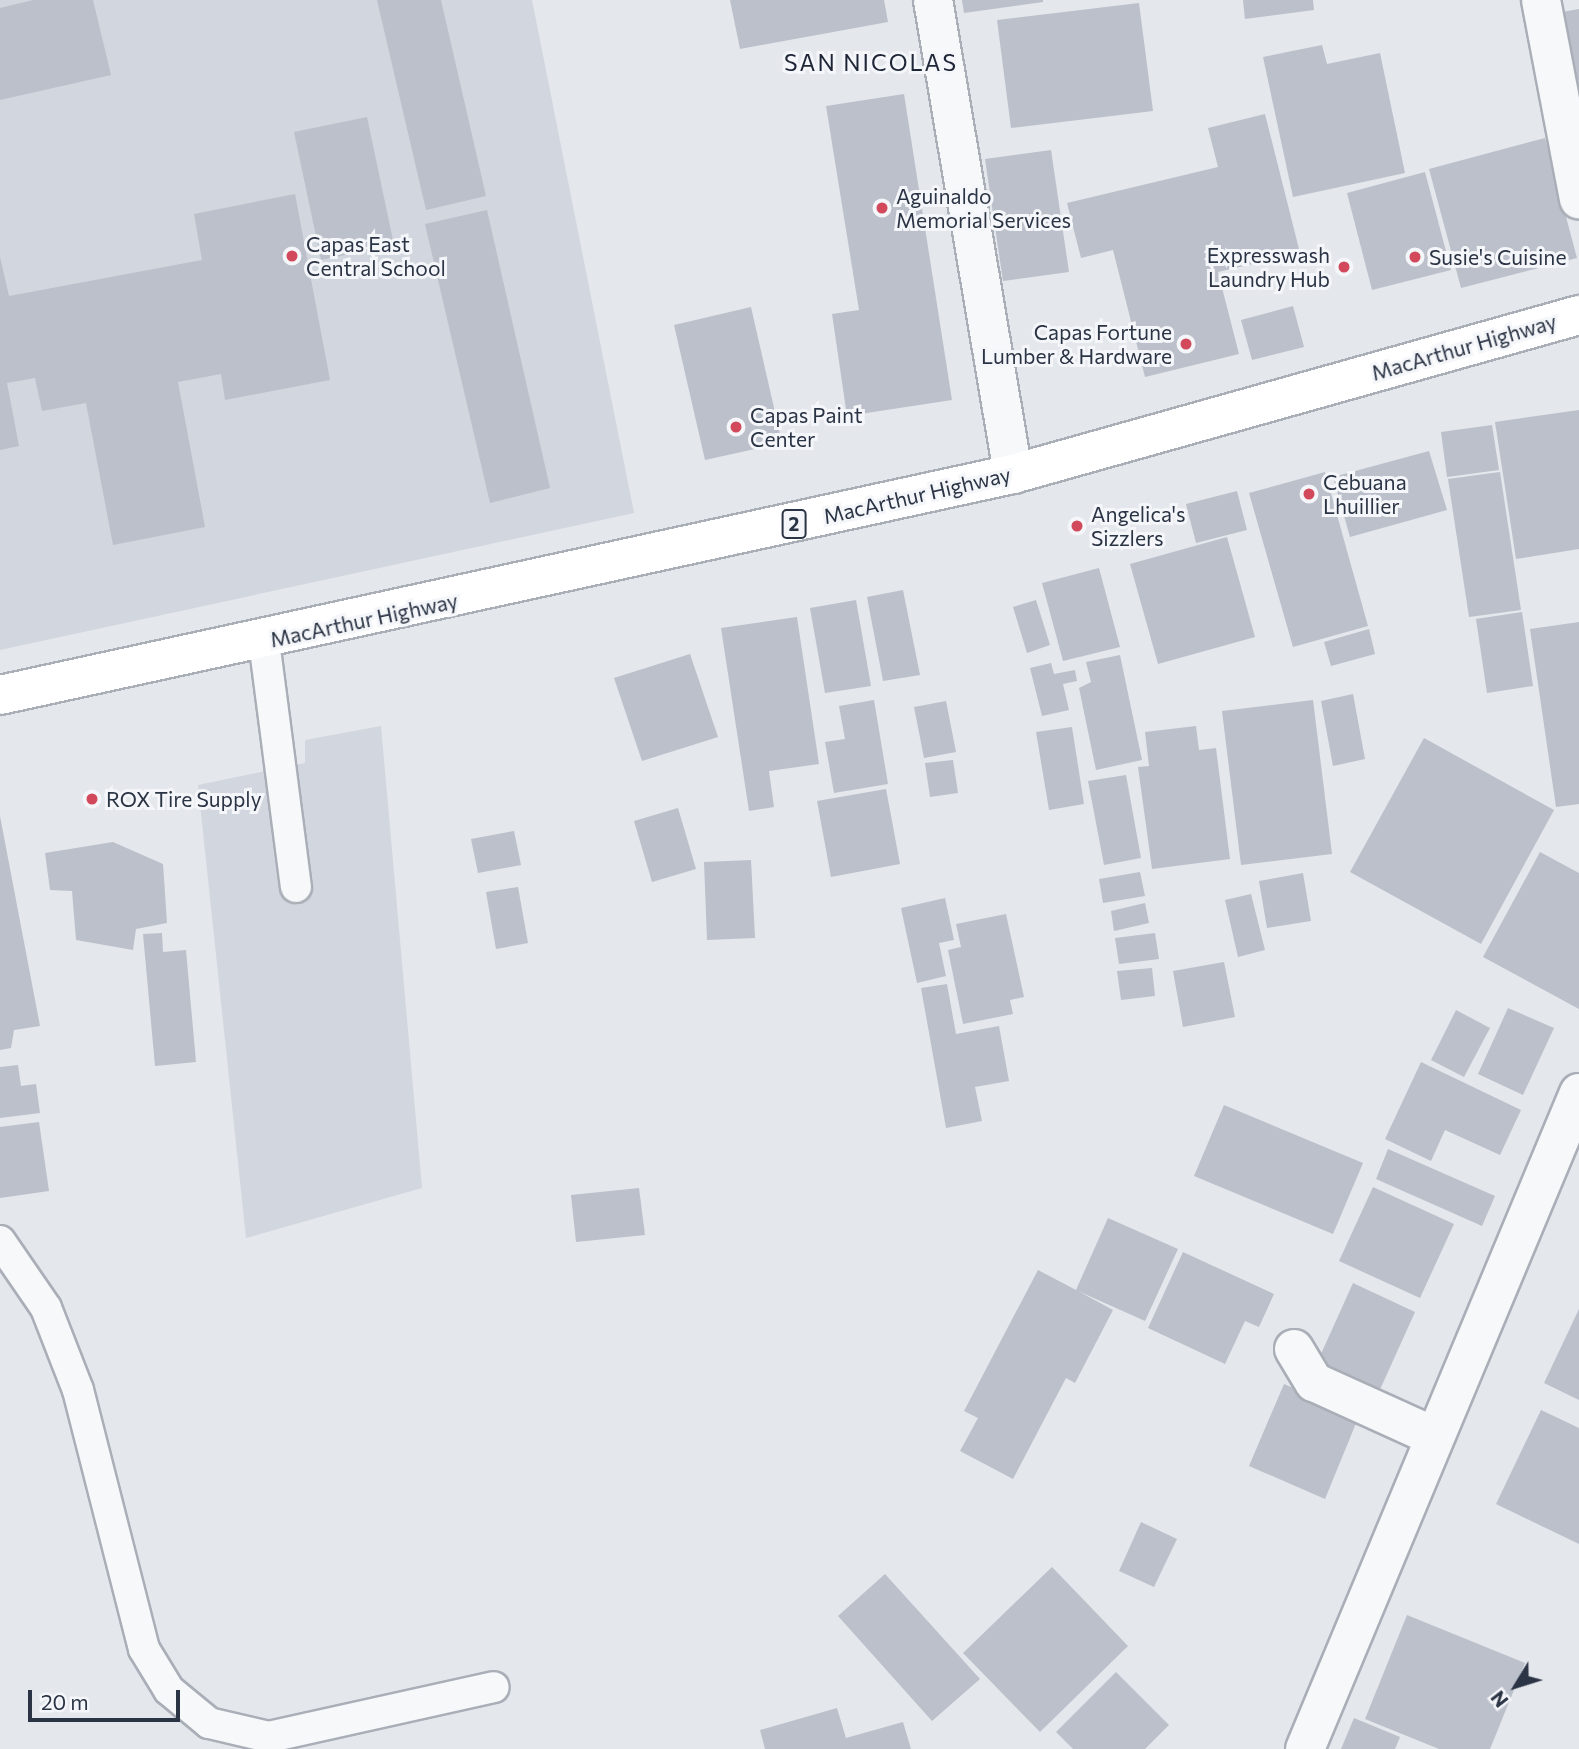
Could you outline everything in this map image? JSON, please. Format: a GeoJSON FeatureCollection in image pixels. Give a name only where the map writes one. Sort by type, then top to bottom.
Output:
{"type":"FeatureCollection","features":[{"type":"Feature","properties":{"kind":"highway","name":"MacArthur Highway"},"geometry":{"type":"LineString","coordinates":[[0,695],[264,641],[1013,474],[1579,315]]}},
{"type":"Feature","properties":{"kind":"street"},"geometry":{"type":"LineString","coordinates":[[933,0],[1013,474]]}},
{"type":"Feature","properties":{"kind":"street"},"geometry":{"type":"LineString","coordinates":[[1541,0],[1579,200]]}},
{"type":"Feature","properties":{"kind":"street"},"geometry":{"type":"LineString","coordinates":[[1306,1749],[1433,1436],[1579,1093]]}},
{"type":"Feature","properties":{"kind":"street"},"geometry":{"type":"LineString","coordinates":[[1294,1349],[1314,1382],[1433,1436]]}},
{"type":"Feature","properties":{"kind":"lane"},"geometry":{"type":"LineString","coordinates":[[264,641],[296,887]]}},
{"type":"Feature","properties":{"kind":"lane"},"geometry":{"type":"LineString","coordinates":[[0,1241],[46,1308],[78,1391],[144,1649],[169,1690],[209,1723],[269,1737],[494,1686]]}},
{"type":"Feature","properties":{"kind":"shaded area","name":"Capas East Central School"},"geometry":{"type":"Polygon","coordinates":[[[0,0],[532,0],[634,513],[0,650],[0,0]]]}},
{"type":"Feature","properties":{"kind":"shaded area"},"geometry":{"type":"Polygon","coordinates":[[[381,726],[422,1188],[246,1238],[198,785],[305,763],[305,740],[381,726]]]}},
{"type":"Feature","properties":{"kind":"building"},"geometry":{"type":"Polygon","coordinates":[[[33,0],[93,0],[111,75],[0,100],[0,8],[33,0]]]}},
{"type":"Feature","properties":{"kind":"building"},"geometry":{"type":"Polygon","coordinates":[[[377,0],[441,0],[486,196],[426,210],[377,0]]]}},
{"type":"Feature","properties":{"kind":"building"},"geometry":{"type":"Polygon","coordinates":[[[730,0],[884,0],[888,22],[740,49],[730,0]]]}},
{"type":"Feature","properties":{"kind":"building"},"geometry":{"type":"Polygon","coordinates":[[[962,0],[1043,0],[1043,2],[964,13],[962,0]]]}},
{"type":"Feature","properties":{"kind":"building"},"geometry":{"type":"Polygon","coordinates":[[[1243,0],[1313,0],[1314,10],[1245,19],[1243,0]]]}},
{"type":"Feature","properties":{"kind":"building"},"geometry":{"type":"Polygon","coordinates":[[[1139,3],[1153,111],[1011,128],[997,20],[1139,3]]]}},
{"type":"Feature","properties":{"kind":"building"},"geometry":{"type":"Polygon","coordinates":[[[1579,9],[1579,154],[1551,14],[1579,9]]]}},
{"type":"Feature","properties":{"kind":"building"},"geometry":{"type":"Polygon","coordinates":[[[1322,45],[1327,64],[1380,53],[1405,173],[1293,197],[1263,57],[1322,45]]]}},
{"type":"Feature","properties":{"kind":"building","name":"Aguinaldo Memorial Services"},"geometry":{"type":"Polygon","coordinates":[[[904,94],[952,400],[847,416],[832,314],[859,310],[826,106],[904,94]]]}},
{"type":"Feature","properties":{"kind":"building"},"geometry":{"type":"Polygon","coordinates":[[[1265,114],[1300,253],[1218,272],[1239,354],[1145,377],[1113,250],[1081,258],[1067,203],[1218,167],[1208,128],[1265,114]]]}},
{"type":"Feature","properties":{"kind":"building"},"geometry":{"type":"Polygon","coordinates":[[[367,117],[394,245],[321,260],[294,132],[367,117]]]}},
{"type":"Feature","properties":{"kind":"building"},"geometry":{"type":"Polygon","coordinates":[[[1545,138],[1577,258],[1461,288],[1429,169],[1545,138]]]}},
{"type":"Feature","properties":{"kind":"building"},"geometry":{"type":"Polygon","coordinates":[[[1051,150],[1069,272],[1003,281],[985,159],[1051,150]]]}},
{"type":"Feature","properties":{"kind":"building"},"geometry":{"type":"Polygon","coordinates":[[[1425,172],[1451,270],[1372,290],[1347,193],[1425,172]]]}},
{"type":"Feature","properties":{"kind":"building"},"geometry":{"type":"Polygon","coordinates":[[[295,194],[330,380],[225,400],[221,374],[178,382],[205,527],[113,545],[86,403],[42,411],[35,378],[7,383],[19,446],[0,450],[0,257],[9,296],[202,260],[194,214],[295,194]]]}},
{"type":"Feature","properties":{"kind":"building"},"geometry":{"type":"Polygon","coordinates":[[[487,210],[550,488],[490,503],[425,224],[487,210]]]}},
{"type":"Feature","properties":{"kind":"building"},"geometry":{"type":"Polygon","coordinates":[[[1293,306],[1304,347],[1252,360],[1241,320],[1293,306]]]}},
{"type":"Feature","properties":{"kind":"building"},"geometry":{"type":"Polygon","coordinates":[[[751,307],[782,443],[705,460],[674,325],[751,307]]]}},
{"type":"Feature","properties":{"kind":"building"},"geometry":{"type":"Polygon","coordinates":[[[1579,410],[1579,549],[1516,559],[1495,422],[1579,410]]]}},
{"type":"Feature","properties":{"kind":"building"},"geometry":{"type":"Polygon","coordinates":[[[1492,425],[1499,470],[1447,477],[1441,432],[1492,425]]]}},
{"type":"Feature","properties":{"kind":"building"},"geometry":{"type":"Polygon","coordinates":[[[1429,451],[1447,510],[1350,537],[1333,477],[1429,451]]]}},
{"type":"Feature","properties":{"kind":"building"},"geometry":{"type":"Polygon","coordinates":[[[1325,472],[1368,626],[1293,647],[1249,493],[1325,472]]]}},
{"type":"Feature","properties":{"kind":"building"},"geometry":{"type":"Polygon","coordinates":[[[1500,472],[1521,610],[1469,617],[1448,479],[1500,472]]]}},
{"type":"Feature","properties":{"kind":"building"},"geometry":{"type":"Polygon","coordinates":[[[1237,491],[1247,530],[1196,543],[1186,504],[1237,491]]]}},
{"type":"Feature","properties":{"kind":"building"},"geometry":{"type":"Polygon","coordinates":[[[1227,537],[1255,637],[1158,664],[1130,564],[1227,537]]]}},
{"type":"Feature","properties":{"kind":"building"},"geometry":{"type":"Polygon","coordinates":[[[1099,568],[1120,647],[1063,661],[1042,583],[1099,568]]]}},
{"type":"Feature","properties":{"kind":"building"},"geometry":{"type":"Polygon","coordinates":[[[903,590],[920,675],[883,681],[867,597],[903,590]]]}},
{"type":"Feature","properties":{"kind":"building"},"geometry":{"type":"Polygon","coordinates":[[[856,600],[871,686],[825,693],[810,608],[856,600]]]}},
{"type":"Feature","properties":{"kind":"building"},"geometry":{"type":"Polygon","coordinates":[[[1036,600],[1050,645],[1027,653],[1013,607],[1036,600]]]}},
{"type":"Feature","properties":{"kind":"building"},"geometry":{"type":"Polygon","coordinates":[[[1522,612],[1533,686],[1487,693],[1476,619],[1522,612]]]}},
{"type":"Feature","properties":{"kind":"building"},"geometry":{"type":"Polygon","coordinates":[[[797,617],[819,764],[769,771],[774,807],[749,811],[721,628],[797,617]]]}},
{"type":"Feature","properties":{"kind":"building"},"geometry":{"type":"Polygon","coordinates":[[[1579,622],[1579,804],[1556,807],[1530,629],[1579,622]]]}},
{"type":"Feature","properties":{"kind":"building"},"geometry":{"type":"Polygon","coordinates":[[[1369,629],[1375,654],[1331,666],[1324,642],[1369,629]]]}},
{"type":"Feature","properties":{"kind":"building"},"geometry":{"type":"Polygon","coordinates":[[[690,654],[718,737],[642,761],[614,678],[690,654]]]}},
{"type":"Feature","properties":{"kind":"building"},"geometry":{"type":"Polygon","coordinates":[[[1120,655],[1142,760],[1096,770],[1079,688],[1091,682],[1086,662],[1120,655]]]}},
{"type":"Feature","properties":{"kind":"building"},"geometry":{"type":"Polygon","coordinates":[[[1051,663],[1054,674],[1075,670],[1077,681],[1063,684],[1069,710],[1042,716],[1030,668],[1051,663]]]}},
{"type":"Feature","properties":{"kind":"building"},"geometry":{"type":"Polygon","coordinates":[[[1353,694],[1365,759],[1333,766],[1321,701],[1353,694]]]}},
{"type":"Feature","properties":{"kind":"building"},"geometry":{"type":"Polygon","coordinates":[[[874,700],[888,784],[834,793],[825,742],[845,739],[839,706],[874,700]]]}},
{"type":"Feature","properties":{"kind":"building"},"geometry":{"type":"Polygon","coordinates":[[[1313,700],[1332,854],[1241,865],[1222,711],[1313,700]]]}},
{"type":"Feature","properties":{"kind":"building"},"geometry":{"type":"Polygon","coordinates":[[[946,701],[956,752],[924,758],[914,707],[946,701]]]}},
{"type":"Feature","properties":{"kind":"building"},"geometry":{"type":"Polygon","coordinates":[[[1196,726],[1199,750],[1216,748],[1230,859],[1152,869],[1138,767],[1149,766],[1145,732],[1196,726]]]}},
{"type":"Feature","properties":{"kind":"building"},"geometry":{"type":"Polygon","coordinates":[[[1072,727],[1084,804],[1049,810],[1036,732],[1072,727]]]}},
{"type":"Feature","properties":{"kind":"building"},"geometry":{"type":"Polygon","coordinates":[[[1424,738],[1554,810],[1481,944],[1350,872],[1424,738]]]}},
{"type":"Feature","properties":{"kind":"building"},"geometry":{"type":"Polygon","coordinates":[[[953,760],[958,793],[930,797],[925,763],[953,760]]]}},
{"type":"Feature","properties":{"kind":"building"},"geometry":{"type":"Polygon","coordinates":[[[1126,775],[1141,858],[1104,865],[1088,781],[1126,775]]]}},
{"type":"Feature","properties":{"kind":"building"},"geometry":{"type":"Polygon","coordinates":[[[886,789],[900,864],[831,877],[817,801],[886,789]]]}},
{"type":"Feature","properties":{"kind":"building"},"geometry":{"type":"Polygon","coordinates":[[[678,808],[696,869],[652,882],[634,821],[678,808]]]}},
{"type":"Feature","properties":{"kind":"building"},"geometry":{"type":"Polygon","coordinates":[[[0,816],[40,1026],[14,1030],[11,1048],[0,1050],[0,816]]]}},
{"type":"Feature","properties":{"kind":"building"},"geometry":{"type":"Polygon","coordinates":[[[514,831],[521,865],[478,873],[471,839],[514,831]]]}},
{"type":"Feature","properties":{"kind":"building"},"geometry":{"type":"Polygon","coordinates":[[[113,842],[163,864],[167,923],[136,929],[133,950],[76,940],[72,891],[50,890],[45,853],[113,842]]]}},
{"type":"Feature","properties":{"kind":"building"},"geometry":{"type":"Polygon","coordinates":[[[1540,852],[1579,873],[1579,1009],[1483,957],[1540,852]]]}},
{"type":"Feature","properties":{"kind":"building"},"geometry":{"type":"Polygon","coordinates":[[[751,860],[755,938],[707,940],[704,862],[751,860]]]}},
{"type":"Feature","properties":{"kind":"building"},"geometry":{"type":"Polygon","coordinates":[[[1140,872],[1145,896],[1103,903],[1099,879],[1140,872]]]}},
{"type":"Feature","properties":{"kind":"building"},"geometry":{"type":"Polygon","coordinates":[[[1303,873],[1311,921],[1267,928],[1259,881],[1303,873]]]}},
{"type":"Feature","properties":{"kind":"building"},"geometry":{"type":"Polygon","coordinates":[[[518,887],[528,943],[496,949],[486,892],[518,887]]]}},
{"type":"Feature","properties":{"kind":"building"},"geometry":{"type":"Polygon","coordinates":[[[1251,894],[1265,950],[1238,957],[1225,900],[1251,894]]]}},
{"type":"Feature","properties":{"kind":"building"},"geometry":{"type":"Polygon","coordinates":[[[945,898],[954,940],[939,943],[946,976],[917,983],[901,908],[945,898]]]}},
{"type":"Feature","properties":{"kind":"building"},"geometry":{"type":"Polygon","coordinates":[[[1145,903],[1149,923],[1114,931],[1111,911],[1145,903]]]}},
{"type":"Feature","properties":{"kind":"building"},"geometry":{"type":"Polygon","coordinates":[[[1006,914],[1024,997],[1010,1000],[1013,1014],[963,1024],[948,950],[961,947],[956,924],[1006,914]]]}},
{"type":"Feature","properties":{"kind":"building"},"geometry":{"type":"Polygon","coordinates":[[[162,933],[163,952],[186,950],[196,1062],[155,1066],[143,934],[162,933]]]}},
{"type":"Feature","properties":{"kind":"building"},"geometry":{"type":"Polygon","coordinates":[[[1155,933],[1159,959],[1119,964],[1115,938],[1155,933]]]}},
{"type":"Feature","properties":{"kind":"building"},"geometry":{"type":"Polygon","coordinates":[[[1224,962],[1235,1017],[1183,1027],[1173,971],[1224,962]]]}},
{"type":"Feature","properties":{"kind":"building"},"geometry":{"type":"Polygon","coordinates":[[[1152,968],[1155,996],[1121,1000],[1117,971],[1152,968]]]}},
{"type":"Feature","properties":{"kind":"building"},"geometry":{"type":"Polygon","coordinates":[[[947,984],[956,1034],[999,1026],[1009,1081],[975,1087],[982,1121],[946,1128],[921,988],[947,984]]]}},
{"type":"Feature","properties":{"kind":"building"},"geometry":{"type":"Polygon","coordinates":[[[1508,1008],[1554,1028],[1523,1095],[1478,1074],[1508,1008]]]}},
{"type":"Feature","properties":{"kind":"building"},"geometry":{"type":"Polygon","coordinates":[[[1456,1010],[1490,1028],[1464,1077],[1431,1060],[1456,1010]]]}},
{"type":"Feature","properties":{"kind":"building"},"geometry":{"type":"Polygon","coordinates":[[[1421,1062],[1521,1110],[1500,1155],[1445,1130],[1431,1161],[1385,1139],[1421,1062]]]}},
{"type":"Feature","properties":{"kind":"building"},"geometry":{"type":"Polygon","coordinates":[[[18,1065],[21,1086],[36,1084],[40,1113],[0,1118],[0,1067],[18,1065]]]}},
{"type":"Feature","properties":{"kind":"building"},"geometry":{"type":"Polygon","coordinates":[[[1224,1105],[1363,1163],[1333,1234],[1194,1176],[1224,1105]]]}},
{"type":"Feature","properties":{"kind":"building"},"geometry":{"type":"Polygon","coordinates":[[[39,1122],[49,1191],[0,1198],[0,1127],[39,1122]]]}},
{"type":"Feature","properties":{"kind":"building"},"geometry":{"type":"Polygon","coordinates":[[[1388,1149],[1495,1196],[1482,1226],[1376,1179],[1388,1149]]]}},
{"type":"Feature","properties":{"kind":"building"},"geometry":{"type":"Polygon","coordinates":[[[1373,1187],[1454,1224],[1420,1298],[1339,1261],[1373,1187]]]}},
{"type":"Feature","properties":{"kind":"building"},"geometry":{"type":"Polygon","coordinates":[[[639,1188],[645,1235],[576,1242],[571,1195],[639,1188]]]}},
{"type":"Feature","properties":{"kind":"building"},"geometry":{"type":"Polygon","coordinates":[[[1108,1218],[1178,1249],[1145,1321],[1078,1291],[1113,1310],[1075,1383],[1066,1378],[1013,1479],[960,1451],[978,1418],[964,1411],[1038,1270],[1076,1290],[1108,1218]]]}},
{"type":"Feature","properties":{"kind":"building"},"geometry":{"type":"Polygon","coordinates":[[[1183,1252],[1274,1294],[1259,1327],[1245,1321],[1225,1364],[1148,1328],[1183,1252]]]}},
{"type":"Feature","properties":{"kind":"building"},"geometry":{"type":"Polygon","coordinates":[[[1353,1283],[1415,1312],[1378,1394],[1316,1365],[1353,1283]]]}},
{"type":"Feature","properties":{"kind":"building"},"geometry":{"type":"Polygon","coordinates":[[[1579,1309],[1579,1400],[1544,1383],[1579,1309]]]}},
{"type":"Feature","properties":{"kind":"building"},"geometry":{"type":"Polygon","coordinates":[[[1284,1384],[1359,1416],[1325,1499],[1249,1466],[1284,1384]]]}},
{"type":"Feature","properties":{"kind":"building"},"geometry":{"type":"Polygon","coordinates":[[[1541,1410],[1579,1428],[1579,1544],[1496,1504],[1541,1410]]]}},
{"type":"Feature","properties":{"kind":"building"},"geometry":{"type":"Polygon","coordinates":[[[1141,1522],[1177,1539],[1154,1587],[1119,1571],[1141,1522]]]}},
{"type":"Feature","properties":{"kind":"building"},"geometry":{"type":"Polygon","coordinates":[[[1052,1567],[1128,1646],[1040,1732],[963,1653],[1052,1567]]]}},
{"type":"Feature","properties":{"kind":"building"},"geometry":{"type":"Polygon","coordinates":[[[885,1574],[980,1679],[932,1721],[838,1616],[885,1574]]]}},
{"type":"Feature","properties":{"kind":"building"},"geometry":{"type":"Polygon","coordinates":[[[1407,1615],[1525,1663],[1490,1749],[1439,1749],[1365,1719],[1407,1615]]]}},
{"type":"Feature","properties":{"kind":"building"},"geometry":{"type":"Polygon","coordinates":[[[1116,1672],[1169,1725],[1145,1749],[1073,1749],[1056,1732],[1116,1672]]]}},
{"type":"Feature","properties":{"kind":"building"},"geometry":{"type":"Polygon","coordinates":[[[837,1708],[846,1738],[903,1722],[911,1749],[765,1749],[760,1730],[837,1708]]]}},
{"type":"Feature","properties":{"kind":"building"},"geometry":{"type":"Polygon","coordinates":[[[1354,1718],[1400,1737],[1395,1749],[1341,1749],[1354,1718]]]}},
{"type":"Feature","properties":{"kind":"place","name":"Aguinaldo Memorial Services"},"geometry":{"type":"Point","coordinates":[882,208]}},
{"type":"Feature","properties":{"kind":"place","name":"Capas East Central School"},"geometry":{"type":"Point","coordinates":[292,256]}},
{"type":"Feature","properties":{"kind":"place","name":"Susie's Cuisine"},"geometry":{"type":"Point","coordinates":[1415,257]}},
{"type":"Feature","properties":{"kind":"place","name":"Expresswash Laundry Hub"},"geometry":{"type":"Point","coordinates":[1344,267]}},
{"type":"Feature","properties":{"kind":"place","name":"Capas Fortune Lumber & Hardware"},"geometry":{"type":"Point","coordinates":[1186,344]}},
{"type":"Feature","properties":{"kind":"place","name":"Capas Paint Center"},"geometry":{"type":"Point","coordinates":[736,427]}},
{"type":"Feature","properties":{"kind":"place","name":"Cebuana Lhuillier"},"geometry":{"type":"Point","coordinates":[1309,494]}},
{"type":"Feature","properties":{"kind":"place","name":"Angelica's Sizzlers"},"geometry":{"type":"Point","coordinates":[1077,526]}},
{"type":"Feature","properties":{"kind":"place","name":"ROX Tire Supply"},"geometry":{"type":"Point","coordinates":[92,799]}},
{"type":"Feature","properties":{"kind":"district","name":"SAN NICOLAS"},"geometry":{"type":"Point","coordinates":[871,62]}}]}
